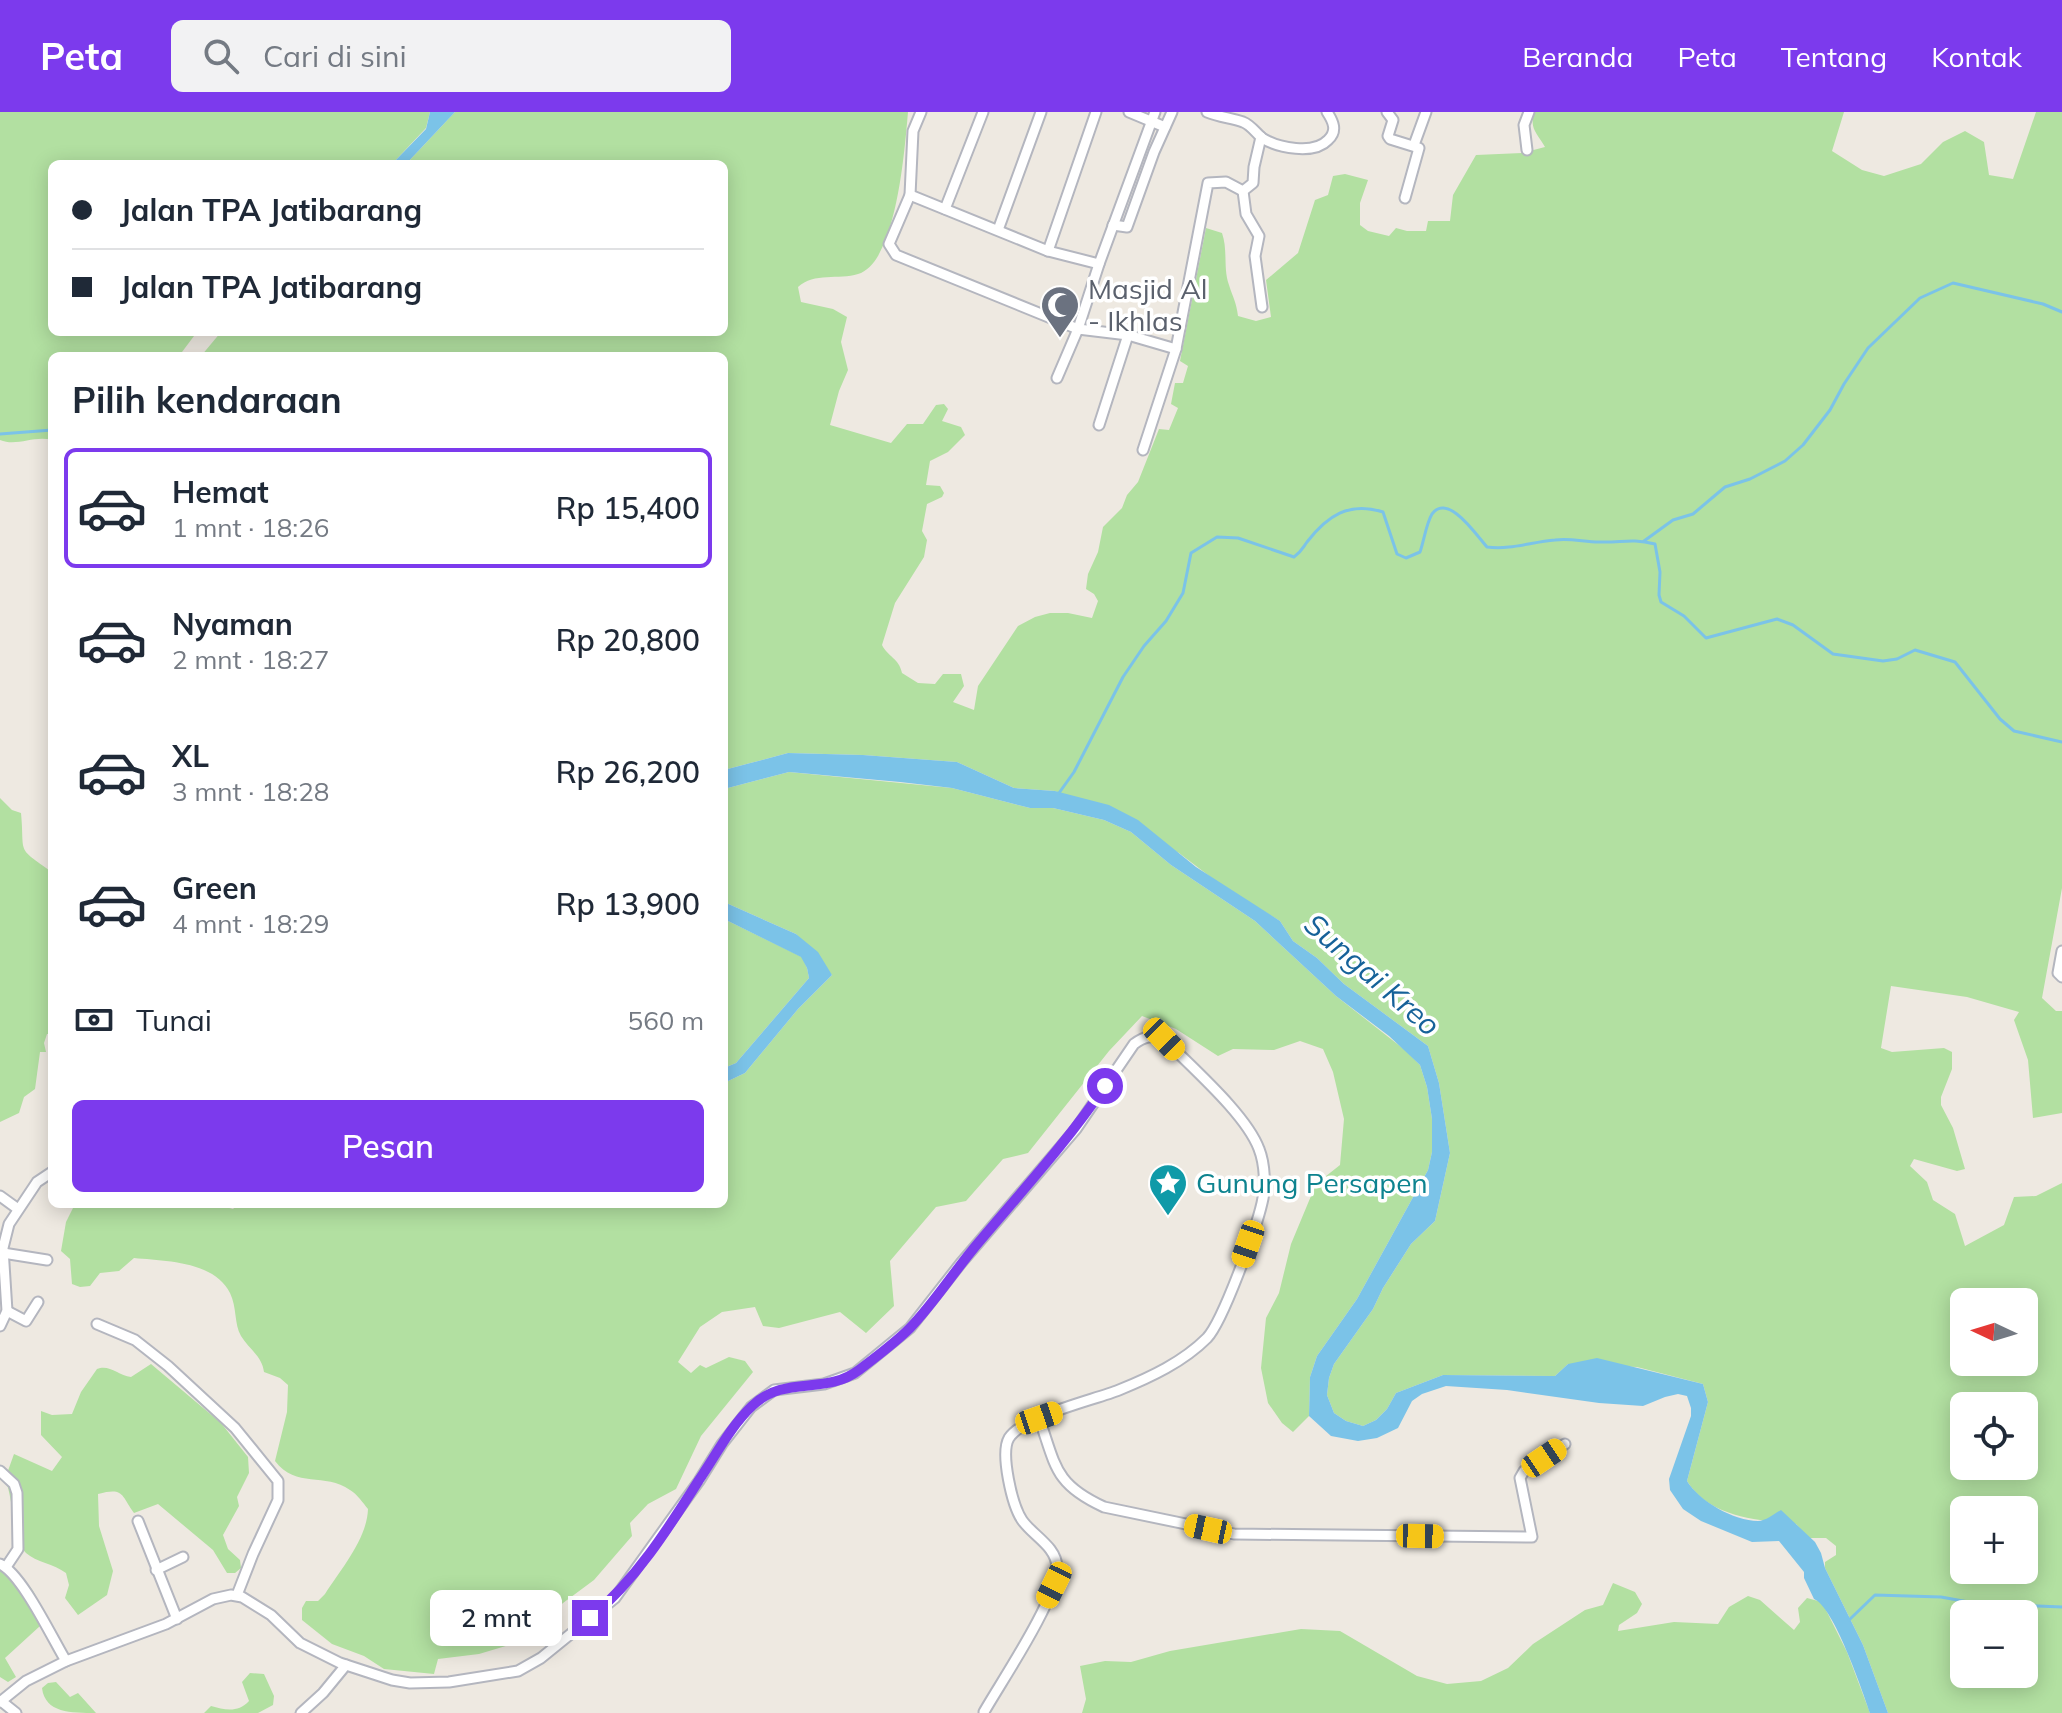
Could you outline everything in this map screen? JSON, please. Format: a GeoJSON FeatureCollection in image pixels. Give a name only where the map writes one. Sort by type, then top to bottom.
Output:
{"type":"FeatureCollection","features":[{"type":"Feature","properties":{"kind":"street"},"geometry":{"type":"LineString","coordinates":[[921,112],[913,131],[910,195],[889,244],[896,255],[1078,329],[1128,335],[1176,349]]}},
{"type":"Feature","properties":{"kind":"street"},"geometry":{"type":"LineString","coordinates":[[945,209],[983,112]]}},
{"type":"Feature","properties":{"kind":"street"},"geometry":{"type":"LineString","coordinates":[[998,230],[1041,112]]}},
{"type":"Feature","properties":{"kind":"street"},"geometry":{"type":"LineString","coordinates":[[1048,251],[1096,112]]}},
{"type":"Feature","properties":{"kind":"street"},"geometry":{"type":"LineString","coordinates":[[1129,112],[1153,117],[1165,127]]}},
{"type":"Feature","properties":{"kind":"street"},"geometry":{"type":"LineString","coordinates":[[1113,225],[1127,227],[1172,112]]}},
{"type":"Feature","properties":{"kind":"street"},"geometry":{"type":"LineString","coordinates":[[1207,112],[1233,116],[1271,142],[1300,148],[1327,142],[1334,131],[1333,121],[1327,112]]}},
{"type":"Feature","properties":{"kind":"street"},"geometry":{"type":"LineString","coordinates":[[1387,112],[1393,120],[1388,136],[1390,139],[1414,145],[1419,151],[1405,198]]}},
{"type":"Feature","properties":{"kind":"street"},"geometry":{"type":"LineString","coordinates":[[1414,145],[1426,112]]}},
{"type":"Feature","properties":{"kind":"street"},"geometry":{"type":"LineString","coordinates":[[1527,150],[1524,125],[1529,112]]}},
{"type":"Feature","properties":{"kind":"street"},"geometry":{"type":"LineString","coordinates":[[1057,378],[1078,329],[1153,117]]}},
{"type":"Feature","properties":{"kind":"street"},"geometry":{"type":"LineString","coordinates":[[1243,191],[1253,183],[1261,137]]}},
{"type":"Feature","properties":{"kind":"street"},"geometry":{"type":"LineString","coordinates":[[1143,450],[1176,349],[1208,183],[1226,182],[1243,191]]}},
{"type":"Feature","properties":{"kind":"street"},"geometry":{"type":"LineString","coordinates":[[1243,191],[1246,214],[1259,236],[1255,256],[1262,307]]}},
{"type":"Feature","properties":{"kind":"street"},"geometry":{"type":"LineString","coordinates":[[910,195],[1048,251],[1099,264]]}},
{"type":"Feature","properties":{"kind":"street"},"geometry":{"type":"LineString","coordinates":[[1099,425],[1128,335]]}},
{"type":"Feature","properties":{"kind":"street"},"geometry":{"type":"LineString","coordinates":[[2062,951],[2058,973],[2062,977]]}},
{"type":"Feature","properties":{"kind":"street"},"geometry":{"type":"LineString","coordinates":[[16,1713],[0,1701],[26,1681],[66,1661],[177,1619],[213,1599],[237,1595],[271,1615],[300,1643],[374,1676],[401,1682],[449,1682],[518,1671],[541,1658],[615,1598],[751,1407],[774,1390],[824,1384],[855,1373],[910,1328],[961,1263],[1076,1129],[1134,1044],[1148,1036],[1164,1039],[1239,1117],[1259,1149],[1264,1177],[1263,1201],[1241,1266],[1211,1334],[1173,1365],[1119,1390],[1039,1418],[1010,1436],[1006,1459],[1012,1499],[1022,1520],[1053,1553],[1057,1572],[1038,1619],[984,1712]]}},
{"type":"Feature","properties":{"kind":"street"},"geometry":{"type":"LineString","coordinates":[[0,1324],[7,1311],[2,1257],[9,1224],[37,1182],[48,1175]]}},
{"type":"Feature","properties":{"kind":"street"},"geometry":{"type":"LineString","coordinates":[[0,1196],[18,1209]]}},
{"type":"Feature","properties":{"kind":"street"},"geometry":{"type":"LineString","coordinates":[[2,1257],[47,1260]]}},
{"type":"Feature","properties":{"kind":"street"},"geometry":{"type":"LineString","coordinates":[[7,1311],[26,1321],[38,1302]]}},
{"type":"Feature","properties":{"kind":"street"},"geometry":{"type":"LineString","coordinates":[[97,1324],[135,1340],[168,1366],[235,1428],[278,1481],[278,1500],[237,1595]]}},
{"type":"Feature","properties":{"kind":"street"},"geometry":{"type":"LineString","coordinates":[[1039,1418],[1063,1480],[1087,1500],[1104,1507],[1234,1534],[1532,1537],[1520,1478],[1524,1471],[1565,1444]]}},
{"type":"Feature","properties":{"kind":"street"},"geometry":{"type":"LineString","coordinates":[[0,1471],[14,1484],[17,1493],[18,1549],[3,1566],[28,1595],[66,1661]]}},
{"type":"Feature","properties":{"kind":"street"},"geometry":{"type":"LineString","coordinates":[[138,1521],[177,1619]]}},
{"type":"Feature","properties":{"kind":"street"},"geometry":{"type":"LineString","coordinates":[[156,1570],[183,1557]]}},
{"type":"Feature","properties":{"kind":"street"},"geometry":{"type":"LineString","coordinates":[[301,1713],[346,1665]]}},
{"type":"Feature","properties":{"kind":"green space"},"geometry":{"type":"Polygon","coordinates":[[[0,112],[430,112],[426,128],[396,160],[48,160],[48,336],[194,336],[182,352],[48,352],[48,440],[0,440],[0,112]]]}},
{"type":"Feature","properties":{"kind":"green space"},"geometry":{"type":"Polygon","coordinates":[[[455,112],[908,112],[896,202],[882,249],[871,265],[858,274],[811,279],[798,287],[801,302],[833,309],[847,317],[841,342],[848,370],[830,425],[891,443],[907,424],[923,424],[936,405],[944,404],[948,409],[942,421],[961,427],[965,435],[948,452],[930,461],[926,485],[940,486],[944,493],[927,504],[922,531],[927,540],[924,557],[895,603],[882,645],[902,673],[918,683],[935,684],[943,674],[961,674],[964,686],[953,702],[974,710],[978,686],[1018,626],[1050,613],[1092,618],[1098,601],[1086,589],[1103,527],[1122,508],[1127,495],[1138,482],[1159,429],[1169,430],[1178,408],[1171,404],[1175,383],[1183,383],[1188,366],[1180,361],[1206,228],[1222,233],[1227,279],[1238,316],[1256,321],[1271,317],[1266,280],[1298,253],[1315,200],[1328,195],[1333,176],[1345,174],[1368,180],[1360,203],[1360,225],[1368,231],[1389,236],[1396,228],[1426,231],[1428,221],[1450,221],[1453,195],[1476,155],[1522,153],[1545,147],[1533,127],[1535,112],[1844,112],[1832,151],[1862,170],[1884,176],[1921,164],[1943,142],[1965,131],[1984,142],[1989,175],[2013,179],[2036,112],[2062,112],[2062,888],[2042,998],[2056,1011],[2062,1011],[2062,1113],[2033,1118],[2028,1060],[2014,1020],[2019,1012],[1967,997],[1891,986],[1881,1048],[1892,1052],[1944,1048],[1952,1052],[1952,1069],[1941,1105],[1953,1128],[1965,1169],[1957,1171],[1914,1159],[1910,1166],[1927,1182],[1933,1200],[1955,1214],[1965,1246],[2004,1225],[2014,1197],[2036,1196],[2062,1183],[2062,1713],[1888,1713],[1863,1645],[1825,1568],[1825,1562],[1836,1555],[1836,1546],[1826,1538],[1808,1538],[1796,1524],[1751,1518],[1722,1510],[1708,1503],[1687,1481],[1708,1402],[1703,1384],[1637,1367],[1568,1364],[1555,1376],[1443,1375],[1396,1393],[1376,1420],[1363,1426],[1334,1413],[1327,1395],[1334,1364],[1373,1309],[1411,1244],[1435,1221],[1450,1153],[1439,1083],[1428,1046],[1344,984],[1317,958],[1293,941],[1280,921],[1225,888],[1179,853],[1055,791],[1014,788],[957,762],[863,755],[788,753],[728,769],[728,352],[204,352],[218,336],[728,336],[728,160],[410,160],[455,112]]]}},
{"type":"Feature","properties":{"kind":"green space"},"geometry":{"type":"Polygon","coordinates":[[[789,772],[952,788],[1030,808],[1053,808],[1104,820],[1131,832],[1171,865],[1255,921],[1336,996],[1420,1065],[1432,1119],[1432,1152],[1428,1170],[1357,1299],[1317,1356],[1310,1377],[1309,1416],[1293,1432],[1282,1423],[1268,1403],[1261,1368],[1266,1318],[1279,1293],[1291,1244],[1316,1184],[1340,1165],[1344,1119],[1333,1072],[1323,1049],[1300,1041],[1274,1050],[1233,1049],[1218,1056],[1176,1029],[1142,1016],[1109,1051],[1028,1153],[1003,1159],[966,1201],[936,1207],[890,1261],[894,1306],[866,1333],[840,1312],[779,1328],[763,1326],[755,1307],[722,1312],[700,1327],[678,1362],[691,1373],[700,1365],[706,1368],[729,1357],[745,1361],[753,1372],[701,1436],[676,1489],[648,1504],[630,1523],[632,1536],[594,1580],[563,1603],[523,1641],[479,1654],[438,1659],[434,1674],[384,1669],[364,1656],[332,1644],[302,1620],[302,1608],[306,1601],[318,1601],[345,1564],[363,1531],[368,1509],[355,1494],[340,1485],[292,1475],[275,1461],[287,1412],[288,1385],[264,1372],[258,1357],[244,1341],[234,1304],[223,1282],[213,1274],[188,1265],[134,1258],[119,1271],[100,1273],[90,1286],[72,1284],[70,1259],[61,1251],[66,1222],[73,1208],[728,1208],[728,1081],[745,1073],[798,1009],[832,975],[796,934],[728,904],[728,788],[789,772]]]}},
{"type":"Feature","properties":{"kind":"green space"},"geometry":{"type":"Polygon","coordinates":[[[0,798],[12,810],[21,813],[24,848],[48,869],[48,1034],[44,1043],[46,1052],[40,1052],[35,1089],[24,1097],[19,1113],[0,1122],[0,798]]]}},
{"type":"Feature","properties":{"kind":"green space"},"geometry":{"type":"Polygon","coordinates":[[[728,921],[802,957],[809,978],[736,1063],[728,1066],[728,921]]]}},
{"type":"Feature","properties":{"kind":"green space"},"geometry":{"type":"Polygon","coordinates":[[[151,1364],[221,1423],[248,1457],[249,1473],[237,1497],[239,1506],[223,1535],[228,1549],[240,1560],[241,1568],[235,1573],[227,1573],[213,1550],[158,1504],[134,1513],[121,1494],[113,1491],[98,1494],[99,1526],[113,1571],[107,1595],[78,1615],[65,1598],[69,1585],[66,1573],[30,1556],[21,1547],[5,1479],[14,1454],[52,1471],[62,1457],[41,1435],[41,1411],[52,1415],[72,1414],[81,1392],[97,1369],[110,1369],[131,1377],[151,1364]]]}},
{"type":"Feature","properties":{"kind":"green space"},"geometry":{"type":"Polygon","coordinates":[[[0,1569],[32,1589],[40,1614],[40,1626],[5,1658],[16,1677],[8,1682],[0,1677],[0,1569]]]}},
{"type":"Feature","properties":{"kind":"green space"},"geometry":{"type":"Polygon","coordinates":[[[1613,1583],[1635,1592],[1642,1604],[1637,1613],[1619,1625],[1618,1631],[1674,1622],[1718,1624],[1729,1607],[1748,1596],[1760,1600],[1794,1630],[1800,1622],[1798,1608],[1807,1598],[1822,1602],[1847,1652],[1870,1713],[1082,1713],[1086,1699],[1080,1666],[1105,1661],[1131,1662],[1170,1651],[1301,1629],[1340,1631],[1417,1676],[1447,1684],[1481,1681],[1508,1668],[1533,1644],[1585,1610],[1603,1605],[1613,1583]]]}},
{"type":"Feature","properties":{"kind":"green space"},"geometry":{"type":"Polygon","coordinates":[[[250,1673],[264,1674],[274,1696],[273,1705],[258,1713],[204,1713],[211,1706],[231,1710],[245,1705],[249,1701],[242,1682],[250,1673]]]}},
{"type":"Feature","properties":{"kind":"green space"},"geometry":{"type":"Polygon","coordinates":[[[56,1682],[70,1697],[78,1693],[96,1713],[69,1712],[54,1707],[44,1696],[42,1688],[56,1682]]]}},
{"type":"Feature","properties":{"kind":"water"},"geometry":{"type":"Polygon","coordinates":[[[430,112],[455,112],[410,160],[396,160],[426,129],[430,112]]]}},
{"type":"Feature","properties":{"kind":"water"},"geometry":{"type":"Polygon","coordinates":[[[788,753],[957,762],[1014,788],[1055,791],[1109,805],[1138,820],[1196,867],[1280,921],[1293,941],[1317,958],[1344,984],[1428,1046],[1439,1083],[1450,1153],[1435,1221],[1411,1244],[1373,1309],[1334,1364],[1327,1395],[1334,1413],[1363,1426],[1376,1420],[1387,1409],[1396,1393],[1443,1375],[1555,1376],[1568,1364],[1597,1358],[1703,1384],[1708,1402],[1687,1481],[1708,1502],[1738,1518],[1761,1521],[1781,1510],[1815,1542],[1863,1645],[1888,1713],[1870,1713],[1830,1617],[1814,1599],[1804,1572],[1779,1541],[1752,1542],[1701,1521],[1683,1509],[1670,1490],[1669,1479],[1691,1416],[1687,1396],[1678,1394],[1643,1406],[1446,1386],[1412,1401],[1398,1428],[1377,1438],[1358,1441],[1331,1436],[1309,1416],[1310,1377],[1317,1356],[1357,1299],[1428,1170],[1432,1152],[1432,1119],[1420,1065],[1389,1036],[1336,996],[1255,921],[1171,865],[1131,832],[1104,820],[1053,808],[1030,808],[952,788],[789,772],[728,788],[728,769],[788,753]]]}},
{"type":"Feature","properties":{"kind":"water"},"geometry":{"type":"Polygon","coordinates":[[[728,904],[796,934],[818,952],[832,975],[798,1009],[745,1073],[728,1081],[728,1066],[736,1063],[809,978],[801,957],[728,921],[728,904]]]}},
{"type":"Feature","properties":{"kind":"waterway"},"geometry":{"type":"LineString","coordinates":[[1644,541],[1673,520],[1693,514],[1725,487],[1750,479],[1785,461],[1803,445],[1830,410],[1868,348],[1920,298],[1953,283],[2043,304],[2062,312]]}},
{"type":"Feature","properties":{"kind":"waterway"},"geometry":{"type":"LineString","coordinates":[[0,434],[48,430]]}},
{"type":"Feature","properties":{"kind":"waterway"},"geometry":{"type":"LineString","coordinates":[[1059,793],[1074,772],[1123,677],[1166,621],[1183,593],[1191,553],[1217,537],[1238,538],[1294,557],[1331,518],[1360,508],[1383,512],[1397,554],[1406,558],[1420,552],[1432,514],[1446,508],[1462,518],[1487,547],[1513,547],[1561,540],[1655,544],[1661,602],[1684,616],[1706,638],[1777,619],[1793,625],[1833,654],[1883,661],[1897,659],[1915,650],[1955,662],[2000,719],[2014,731],[2062,742]]}},
{"type":"Feature","properties":{"kind":"waterway"},"geometry":{"type":"LineString","coordinates":[[1849,1620],[1875,1595],[2062,1607]]}},
{"type":"Feature","properties":{"kind":"place","name":"Masjid Al - Ikhlas"},"geometry":{"type":"Point","coordinates":[1060,339]}},
{"type":"Feature","properties":{"kind":"place","name":"Gunung Persapen"},"geometry":{"type":"Point","coordinates":[1168,1217]}},
{"type":"Feature","properties":{"kind":"route"},"geometry":{"type":"LineString","coordinates":[[590,1618],[615,1598],[631,1578],[722,1444],[751,1407],[774,1390],[824,1384],[855,1373],[910,1328],[961,1263],[1076,1129],[1105,1086]]}},
{"type":"Feature","properties":{"kind":"water label","name":"Sungai Kreo"},"geometry":{"type":"Point","coordinates":[1372,975]}}]}
